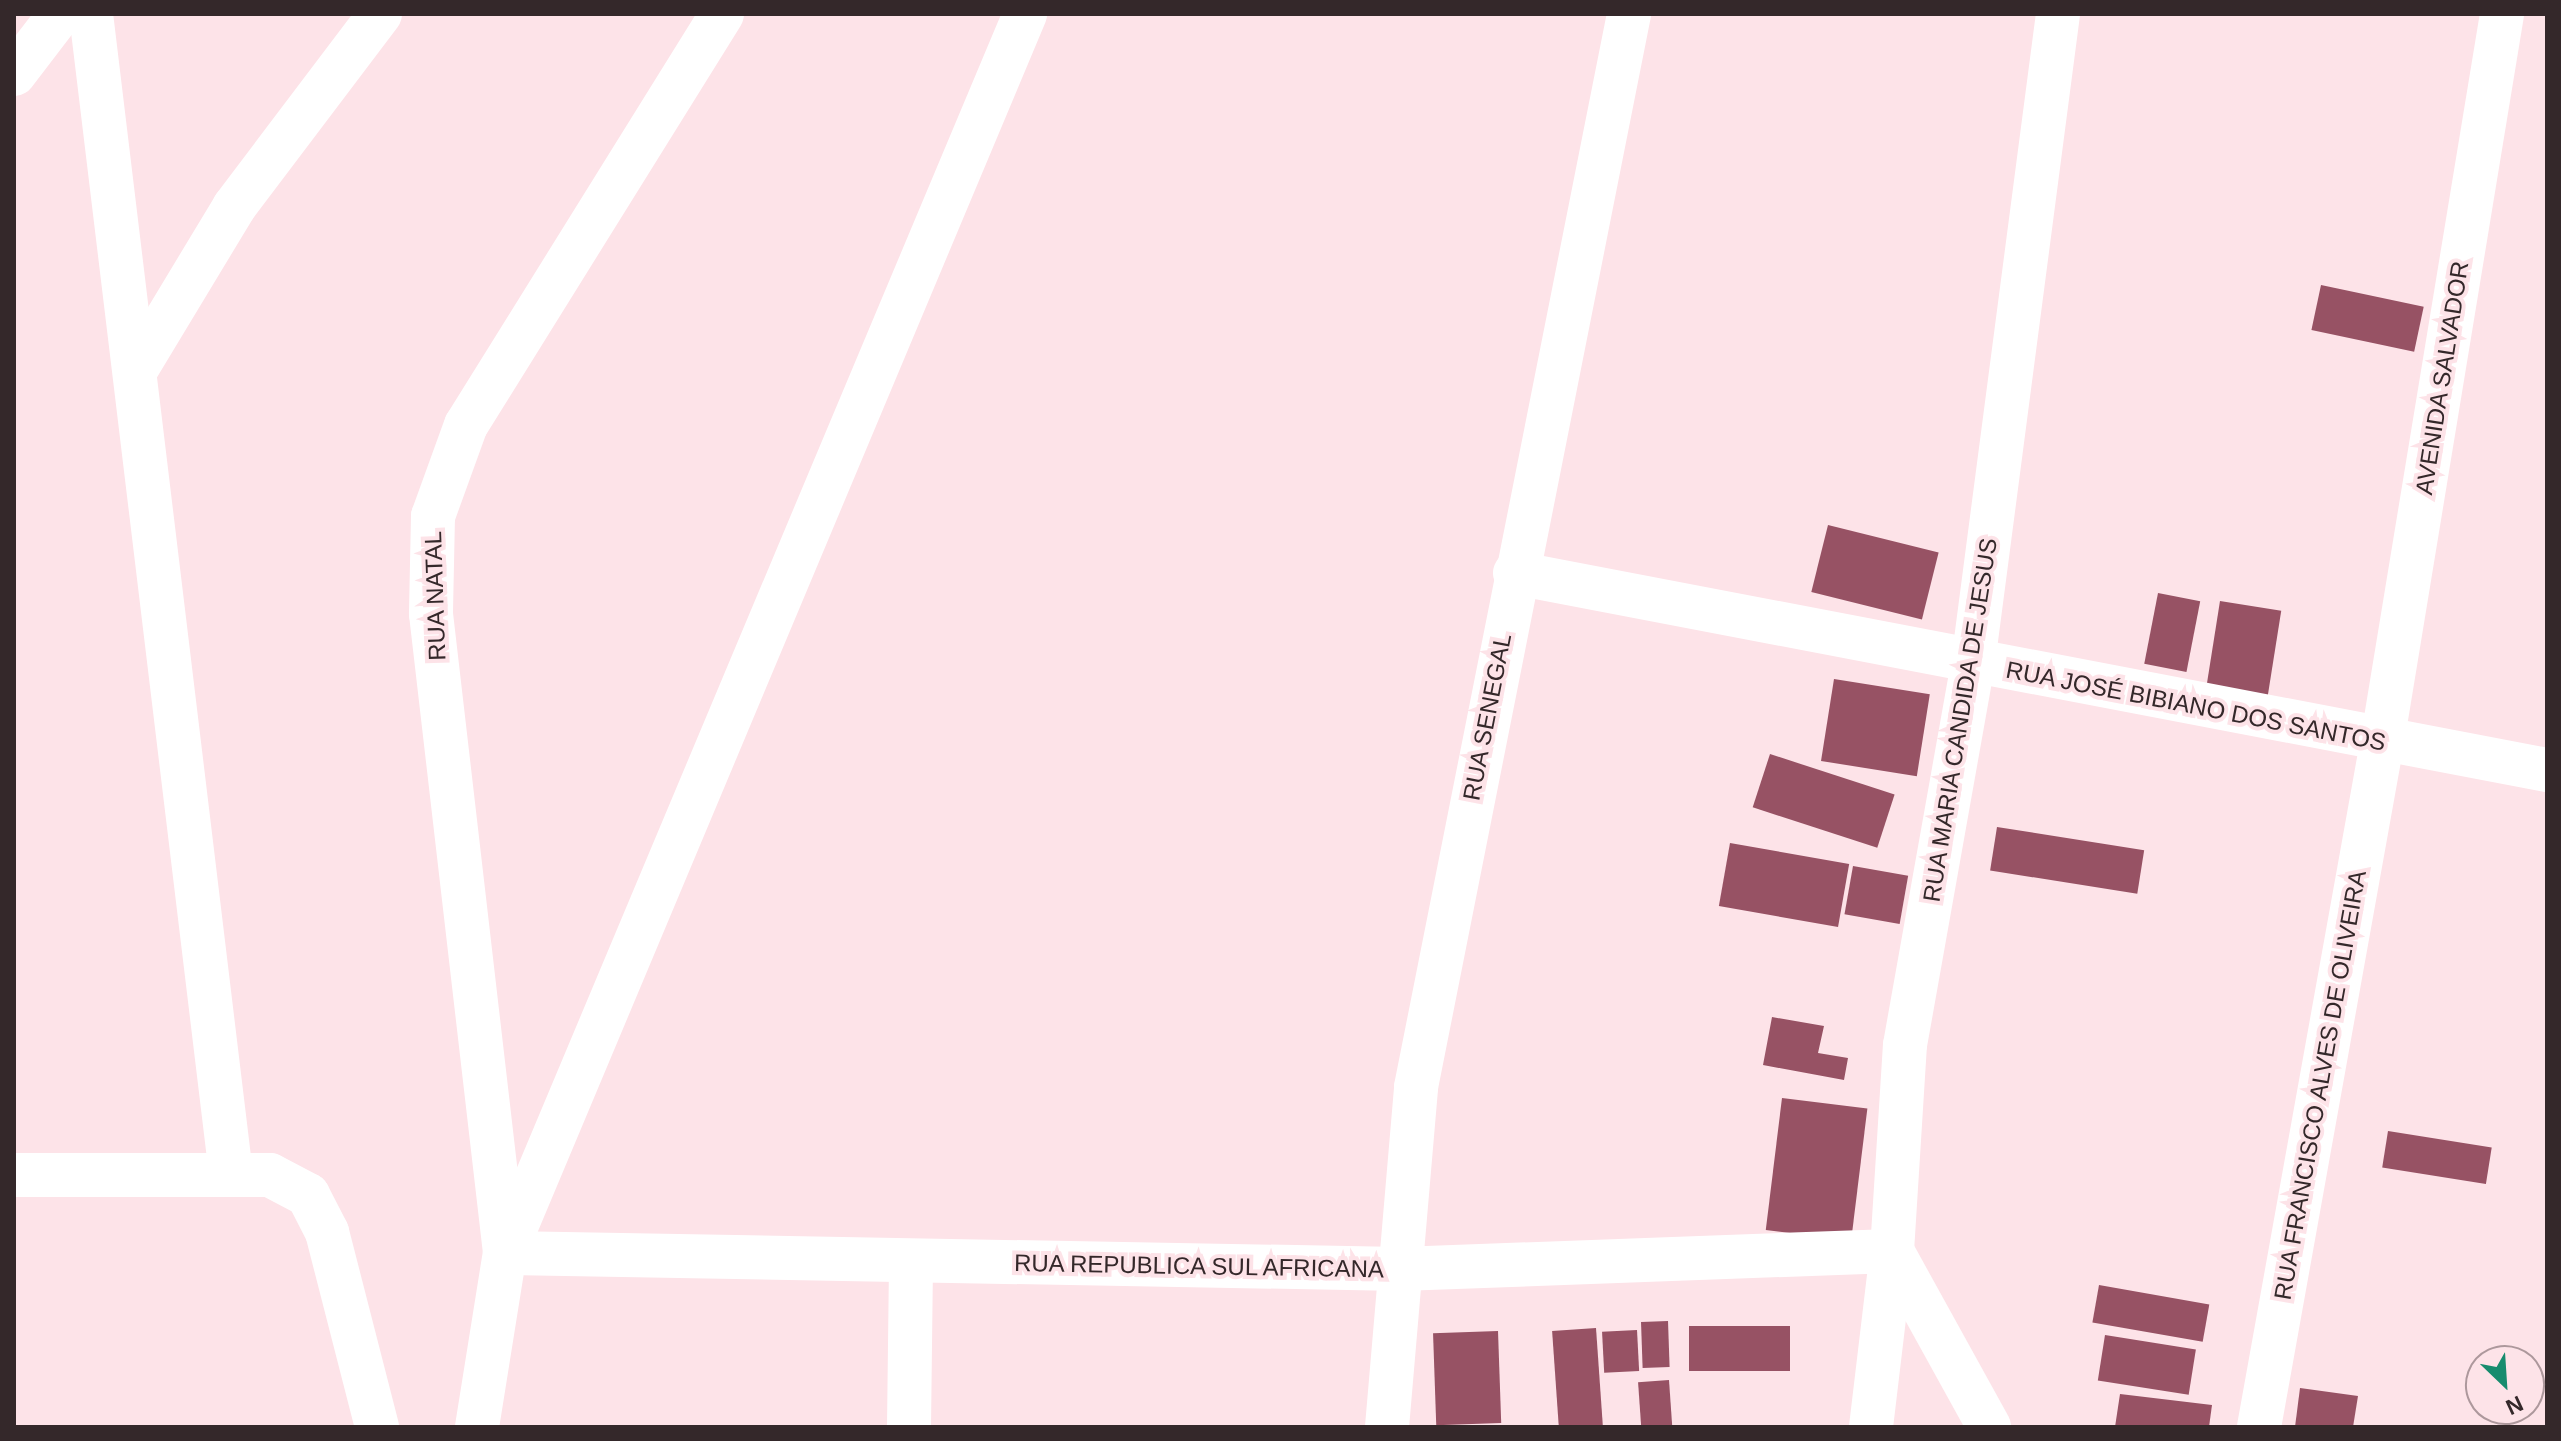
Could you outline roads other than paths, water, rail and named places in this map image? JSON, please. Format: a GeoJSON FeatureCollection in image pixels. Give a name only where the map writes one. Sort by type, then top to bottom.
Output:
{"type":"FeatureCollection","features":[{"type":"Feature","properties":{"kind":"street"},"geometry":{"type":"LineString","coordinates":[[14,74],[60,14]]}},
{"type":"Feature","properties":{"kind":"street"},"geometry":{"type":"LineString","coordinates":[[91,14],[137,368],[231,1175]]}},
{"type":"Feature","properties":{"kind":"street"},"geometry":{"type":"LineString","coordinates":[[137,368],[234,207],[380,14]]}},
{"type":"Feature","properties":{"kind":"street","name":"RUA NATAL"},"geometry":{"type":"LineString","coordinates":[[505,1253],[431,614],[433,516],[466,425],[722,14]]}},
{"type":"Feature","properties":{"kind":"street"},"geometry":{"type":"LineString","coordinates":[[477,1427],[505,1253],[1025,14]]}},
{"type":"Feature","properties":{"kind":"street","name":"RUA SENEGAL"},"geometry":{"type":"LineString","coordinates":[[1387,1427],[1416,1087],[1515,573],[1629,14]]}},
{"type":"Feature","properties":{"kind":"street","name":"RUA MARIA CANDIDA DE JESUS"},"geometry":{"type":"LineString","coordinates":[[1871,1427],[1892,1251],[1905,1045],[1973,663],[2058,14]]}},
{"type":"Feature","properties":{"kind":"street","name":"AVENIDA SALVADOR"},"geometry":{"type":"LineString","coordinates":[[2382,743],[2502,14]]}},
{"type":"Feature","properties":{"kind":"street","name":"RUA JOSÉ BIBIANO DOS SANTOS"},"geometry":{"type":"LineString","coordinates":[[1515,573],[2382,743],[2547,770]]}},
{"type":"Feature","properties":{"kind":"street","name":"RUA FRANCISCO ALVES DE OLIVEIRA"},"geometry":{"type":"LineString","coordinates":[[2259,1427],[2382,743]]}},
{"type":"Feature","properties":{"kind":"street"},"geometry":{"type":"LineString","coordinates":[[14,1175],[270,1175],[308,1195],[327,1232],[377,1427]]}},
{"type":"Feature","properties":{"kind":"street"},"geometry":{"type":"LineString","coordinates":[[1892,1251],[1989,1427]]}},
{"type":"Feature","properties":{"kind":"street","name":"RUA REPUBLICA SUL AFRICANA"},"geometry":{"type":"LineString","coordinates":[[505,1253],[911,1263],[1400,1269],[1892,1251]]}},
{"type":"Feature","properties":{"kind":"street"},"geometry":{"type":"LineString","coordinates":[[909,1427],[911,1263]]}}]}
